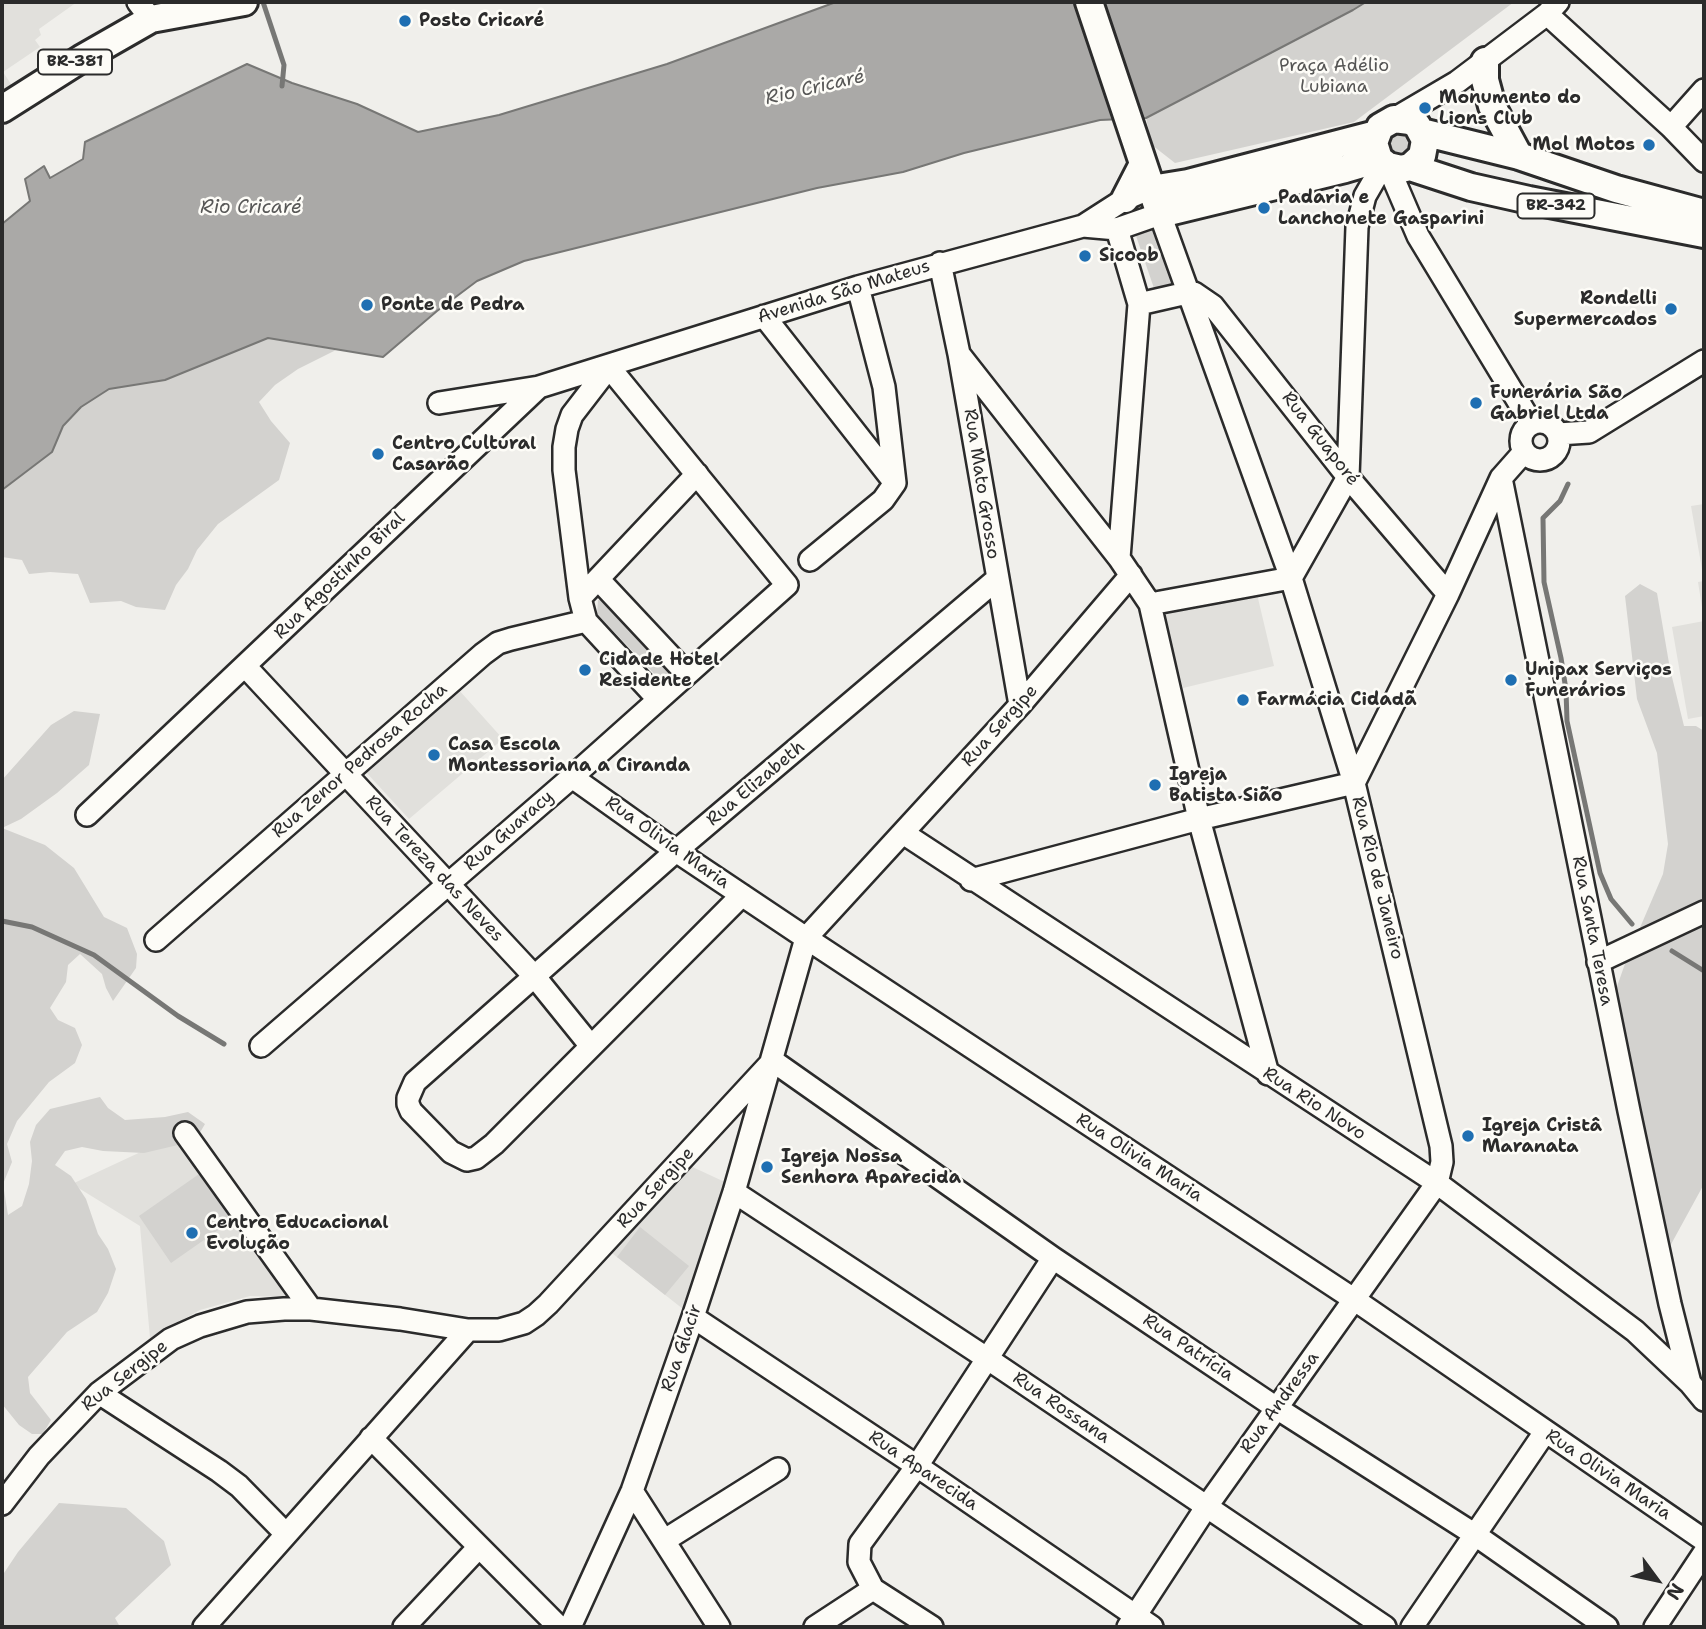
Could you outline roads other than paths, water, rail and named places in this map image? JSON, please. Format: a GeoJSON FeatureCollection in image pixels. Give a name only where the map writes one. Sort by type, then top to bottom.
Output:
{"type":"FeatureCollection","features":[{"type":"Feature","properties":{"kind":"main road","name":"BR-381"},"geometry":{"type":"LineString","coordinates":[[2,109],[81,59],[142,6],[244,2]]}},
{"type":"Feature","properties":{"kind":"main road"},"geometry":{"type":"LineString","coordinates":[[1089,2],[1160,214]]}},
{"type":"Feature","properties":{"kind":"main road"},"geometry":{"type":"LineString","coordinates":[[1485,61],[1485,80],[1490,99],[1519,156]]}},
{"type":"Feature","properties":{"kind":"main road","name":"BR-342"},"geometry":{"type":"LineString","coordinates":[[1398,148],[1471,187],[1704,234]]}},
{"type":"Feature","properties":{"kind":"main road","name":"BR-342"},"geometry":{"type":"LineString","coordinates":[[1143,166],[1188,183],[1398,148],[1519,156],[1616,189],[1704,213]]}},
{"type":"Feature","properties":{"kind":"main road","name":"Avenida São Mateus"},"geometry":{"type":"LineString","coordinates":[[1160,214],[1398,148]]}},
{"type":"Feature","properties":{"kind":"main road"},"geometry":{"type":"LineString","coordinates":[[1125,199],[1143,166]]}},
{"type":"Feature","properties":{"kind":"street"},"geometry":{"type":"LineString","coordinates":[[1150,604],[1291,578],[1348,477],[1357,226],[1365,196],[1398,148],[1457,82],[1553,8],[1704,161]]}},
{"type":"Feature","properties":{"kind":"street"},"geometry":{"type":"LineString","coordinates":[[1671,127],[1704,90]]}},
{"type":"Feature","properties":{"kind":"street"},"geometry":{"type":"LineString","coordinates":[[1398,148],[1403,204],[1418,236],[1532,424]]}},
{"type":"Feature","properties":{"kind":"street","name":"Avenida São Mateus"},"geometry":{"type":"LineString","coordinates":[[609,367],[858,287],[1083,226],[1125,199]]}},
{"type":"Feature","properties":{"kind":"street","name":"Avenida São Mateus"},"geometry":{"type":"LineString","coordinates":[[1083,226],[1117,229],[1160,214]]}},
{"type":"Feature","properties":{"kind":"street","name":"Rua Rio de Janeiro"},"geometry":{"type":"LineString","coordinates":[[1160,214],[1291,578],[1354,783],[1441,1146],[1442,1162],[1437,1183]]}},
{"type":"Feature","properties":{"kind":"street"},"geometry":{"type":"LineString","coordinates":[[1117,229],[1139,304],[1125,566]]}},
{"type":"Feature","properties":{"kind":"street","name":"Rua Mato Grosso"},"geometry":{"type":"LineString","coordinates":[[940,264],[960,354],[1020,705]]}},
{"type":"Feature","properties":{"kind":"street"},"geometry":{"type":"LineString","coordinates":[[810,560],[883,500],[895,483],[884,387],[858,287]]}},
{"type":"Feature","properties":{"kind":"street"},"geometry":{"type":"LineString","coordinates":[[1139,304],[1187,293]]}},
{"type":"Feature","properties":{"kind":"street","name":"Rua Guaporé"},"geometry":{"type":"LineString","coordinates":[[1187,293],[1200,296],[1221,313],[1348,477],[1448,594]]}},
{"type":"Feature","properties":{"kind":"street"},"geometry":{"type":"LineString","coordinates":[[764,316],[895,483]]}},
{"type":"Feature","properties":{"kind":"street"},"geometry":{"type":"LineString","coordinates":[[960,354],[1125,566],[1150,604],[1199,819],[1268,1074]]}},
{"type":"Feature","properties":{"kind":"street"},"geometry":{"type":"LineString","coordinates":[[1558,434],[1589,432],[1704,361]]}},
{"type":"Feature","properties":{"kind":"street"},"geometry":{"type":"LineString","coordinates":[[580,598],[697,474],[609,367],[572,415],[564,447],[564,470],[580,598],[586,621],[658,699]]}},
{"type":"Feature","properties":{"kind":"street","name":"Rua Agostinho Biral"},"geometry":{"type":"LineString","coordinates":[[87,815],[539,387],[609,367]]}},
{"type":"Feature","properties":{"kind":"street"},"geometry":{"type":"LineString","coordinates":[[439,403],[539,387]]}},
{"type":"Feature","properties":{"kind":"street"},"geometry":{"type":"LineString","coordinates":[[856,432],[888,420]]}},
{"type":"Feature","properties":{"kind":"street"},"geometry":{"type":"LineString","coordinates":[[1545,423],[1558,434],[1559,446],[1548,459],[1534,460],[1524,452],[1521,439],[1532,424],[1545,423]]}},
{"type":"Feature","properties":{"kind":"street"},"geometry":{"type":"LineString","coordinates":[[971,880],[1199,819],[1354,783],[1448,594],[1501,478],[1524,452]]}},
{"type":"Feature","properties":{"kind":"street","name":"Rua Guaracy"},"geometry":{"type":"LineString","coordinates":[[261,1046],[572,777],[787,585],[697,474]]}},
{"type":"Feature","properties":{"kind":"street","name":"Rua Santa Teresa"},"geometry":{"type":"LineString","coordinates":[[1501,478],[1670,1304],[1698,1387]]}},
{"type":"Feature","properties":{"kind":"street","name":"Rua Sergipe"},"geometry":{"type":"LineString","coordinates":[[4,1497],[99,1393],[171,1339],[200,1326],[267,1309],[311,1309],[400,1319],[468,1331],[512,1328],[536,1315],[773,1061],[806,938],[1020,705],[1125,566]]}},
{"type":"Feature","properties":{"kind":"street"},"geometry":{"type":"LineString","coordinates":[[597,579],[687,674]]}},
{"type":"Feature","properties":{"kind":"street","name":"Rua Elizabeth"},"geometry":{"type":"LineString","coordinates":[[590,1045],[494,1144],[476,1158],[467,1160],[451,1152],[411,1111],[408,1104],[415,1082],[676,851],[997,579]]}},
{"type":"Feature","properties":{"kind":"street","name":"Rua Zenor Pedrosa Rocha"},"geometry":{"type":"LineString","coordinates":[[156,940],[483,654],[498,643],[586,621]]}},
{"type":"Feature","properties":{"kind":"street","name":"Rua Tereza das Neves"},"geometry":{"type":"LineString","coordinates":[[245,666],[535,977],[590,1045]]}},
{"type":"Feature","properties":{"kind":"street","name":"Rua Olivia Maria"},"geometry":{"type":"LineString","coordinates":[[572,777],[806,938],[1355,1300],[1704,1541]]}},
{"type":"Feature","properties":{"kind":"street","name":"Rua Rio Novo"},"geometry":{"type":"LineString","coordinates":[[903,834],[1437,1183],[1635,1331],[1698,1387]]}},
{"type":"Feature","properties":{"kind":"street"},"geometry":{"type":"LineString","coordinates":[[590,1045],[742,895]]}},
{"type":"Feature","properties":{"kind":"street"},"geometry":{"type":"LineString","coordinates":[[1598,962],[1704,912]]}},
{"type":"Feature","properties":{"kind":"street","name":"Rua Glacir"},"geometry":{"type":"LineString","coordinates":[[570,1627],[632,1491],[734,1192],[773,1061]]}},
{"type":"Feature","properties":{"kind":"street","name":"Rua Patrícia"},"geometry":{"type":"LineString","coordinates":[[773,1061],[1054,1258],[1275,1407],[1474,1535],[1607,1627]]}},
{"type":"Feature","properties":{"kind":"street"},"geometry":{"type":"LineString","coordinates":[[184,1133],[311,1309]]}},
{"type":"Feature","properties":{"kind":"street","name":"Rua Andressa"},"geometry":{"type":"LineString","coordinates":[[1139,1624],[1207,1506],[1437,1183]]}},
{"type":"Feature","properties":{"kind":"street","name":"Rua Rossana"},"geometry":{"type":"LineString","coordinates":[[734,1192],[988,1359],[1385,1627]]}},
{"type":"Feature","properties":{"kind":"street"},"geometry":{"type":"LineString","coordinates":[[932,1627],[873,1589],[858,1557],[860,1544],[917,1466],[1054,1258]]}},
{"type":"Feature","properties":{"kind":"street","name":"Rua Aparecida"},"geometry":{"type":"LineString","coordinates":[[693,1317],[917,1466],[1139,1624]]}},
{"type":"Feature","properties":{"kind":"street"},"geometry":{"type":"LineString","coordinates":[[204,1627],[285,1533],[468,1331]]}},
{"type":"Feature","properties":{"kind":"street"},"geometry":{"type":"LineString","coordinates":[[99,1393],[239,1486],[285,1533]]}},
{"type":"Feature","properties":{"kind":"street"},"geometry":{"type":"LineString","coordinates":[[1412,1627],[1545,1432]]}},
{"type":"Feature","properties":{"kind":"street"},"geometry":{"type":"LineString","coordinates":[[371,1437],[559,1627]]}},
{"type":"Feature","properties":{"kind":"street"},"geometry":{"type":"LineString","coordinates":[[665,1540],[779,1469]]}},
{"type":"Feature","properties":{"kind":"street"},"geometry":{"type":"LineString","coordinates":[[632,1491],[719,1627]]}},
{"type":"Feature","properties":{"kind":"street"},"geometry":{"type":"LineString","coordinates":[[404,1627],[479,1547]]}},
{"type":"Feature","properties":{"kind":"street"},"geometry":{"type":"LineString","coordinates":[[1656,1627],[1704,1553]]}},
{"type":"Feature","properties":{"kind":"street"},"geometry":{"type":"LineString","coordinates":[[815,1627],[873,1589]]}},
{"type":"Feature","properties":{"kind":"water","name":"Rio Cricaré"},"geometry":{"type":"Polygon","coordinates":[[[836,2],[1366,2],[1146,118],[1100,120],[964,153],[903,172],[817,188],[524,261],[477,281],[383,357],[268,338],[165,380],[109,389],[81,407],[63,426],[52,452],[2,490],[2,224],[30,201],[25,179],[44,166],[50,178],[83,159],[85,142],[247,64],[292,83],[357,104],[418,132],[499,115],[667,64],[836,2]]]}},
{"type":"Feature","properties":{"kind":"waterway"},"geometry":{"type":"LineString","coordinates":[[263,2],[284,65],[282,86]]}},
{"type":"Feature","properties":{"kind":"waterway"},"geometry":{"type":"LineString","coordinates":[[1568,484],[1560,501],[1543,518],[1544,582],[1561,658],[1567,721],[1600,873],[1611,899],[1632,924]]}},
{"type":"Feature","properties":{"kind":"waterway"},"geometry":{"type":"LineString","coordinates":[[2,921],[32,927],[94,955],[178,1016],[224,1044]]}},
{"type":"Feature","properties":{"kind":"waterway"},"geometry":{"type":"LineString","coordinates":[[1672,951],[1704,971]]}},
{"type":"Feature","properties":{"kind":"place","name":"Posto Cricaré"},"geometry":{"type":"Point","coordinates":[405,21]}},
{"type":"Feature","properties":{"kind":"place","name":"Monumento do Lions Club"},"geometry":{"type":"Point","coordinates":[1425,108]}},
{"type":"Feature","properties":{"kind":"place","name":"Mol Motos"},"geometry":{"type":"Point","coordinates":[1649,145]}},
{"type":"Feature","properties":{"kind":"place","name":"Padaria e Lanchonete Gasparini"},"geometry":{"type":"Point","coordinates":[1264,208]}},
{"type":"Feature","properties":{"kind":"place","name":"Sicoob"},"geometry":{"type":"Point","coordinates":[1085,256]}},
{"type":"Feature","properties":{"kind":"place","name":"Ponte de Pedra"},"geometry":{"type":"Point","coordinates":[367,305]}},
{"type":"Feature","properties":{"kind":"place","name":"Rondelli Supermercados"},"geometry":{"type":"Point","coordinates":[1671,309]}},
{"type":"Feature","properties":{"kind":"place","name":"Funerária São Gabriel Ltda"},"geometry":{"type":"Point","coordinates":[1476,403]}},
{"type":"Feature","properties":{"kind":"place","name":"Centro Cultural Casarão"},"geometry":{"type":"Point","coordinates":[378,454]}},
{"type":"Feature","properties":{"kind":"place","name":"Cidade Hotel Residente"},"geometry":{"type":"Point","coordinates":[585,670]}},
{"type":"Feature","properties":{"kind":"place","name":"Unipax Serviços Funerários"},"geometry":{"type":"Point","coordinates":[1511,680]}},
{"type":"Feature","properties":{"kind":"place","name":"Farmácia Cidadã"},"geometry":{"type":"Point","coordinates":[1243,700]}},
{"type":"Feature","properties":{"kind":"place","name":"Casa Escola Montessoriana a Ciranda"},"geometry":{"type":"Point","coordinates":[434,755]}},
{"type":"Feature","properties":{"kind":"place","name":"Igreja Batista Sião"},"geometry":{"type":"Point","coordinates":[1155,785]}},
{"type":"Feature","properties":{"kind":"place","name":"Igreja Cristâ Maranata"},"geometry":{"type":"Point","coordinates":[1468,1136]}},
{"type":"Feature","properties":{"kind":"place","name":"Igreja Nossa Senhora Aparecida"},"geometry":{"type":"Point","coordinates":[767,1167]}},
{"type":"Feature","properties":{"kind":"place","name":"Centro Educacional Evolução"},"geometry":{"type":"Point","coordinates":[192,1233]}},
{"type":"Feature","properties":{"kind":"park label","name":"Praça Adélio Lubiana"},"geometry":{"type":"Point","coordinates":[1334,76]}}]}
